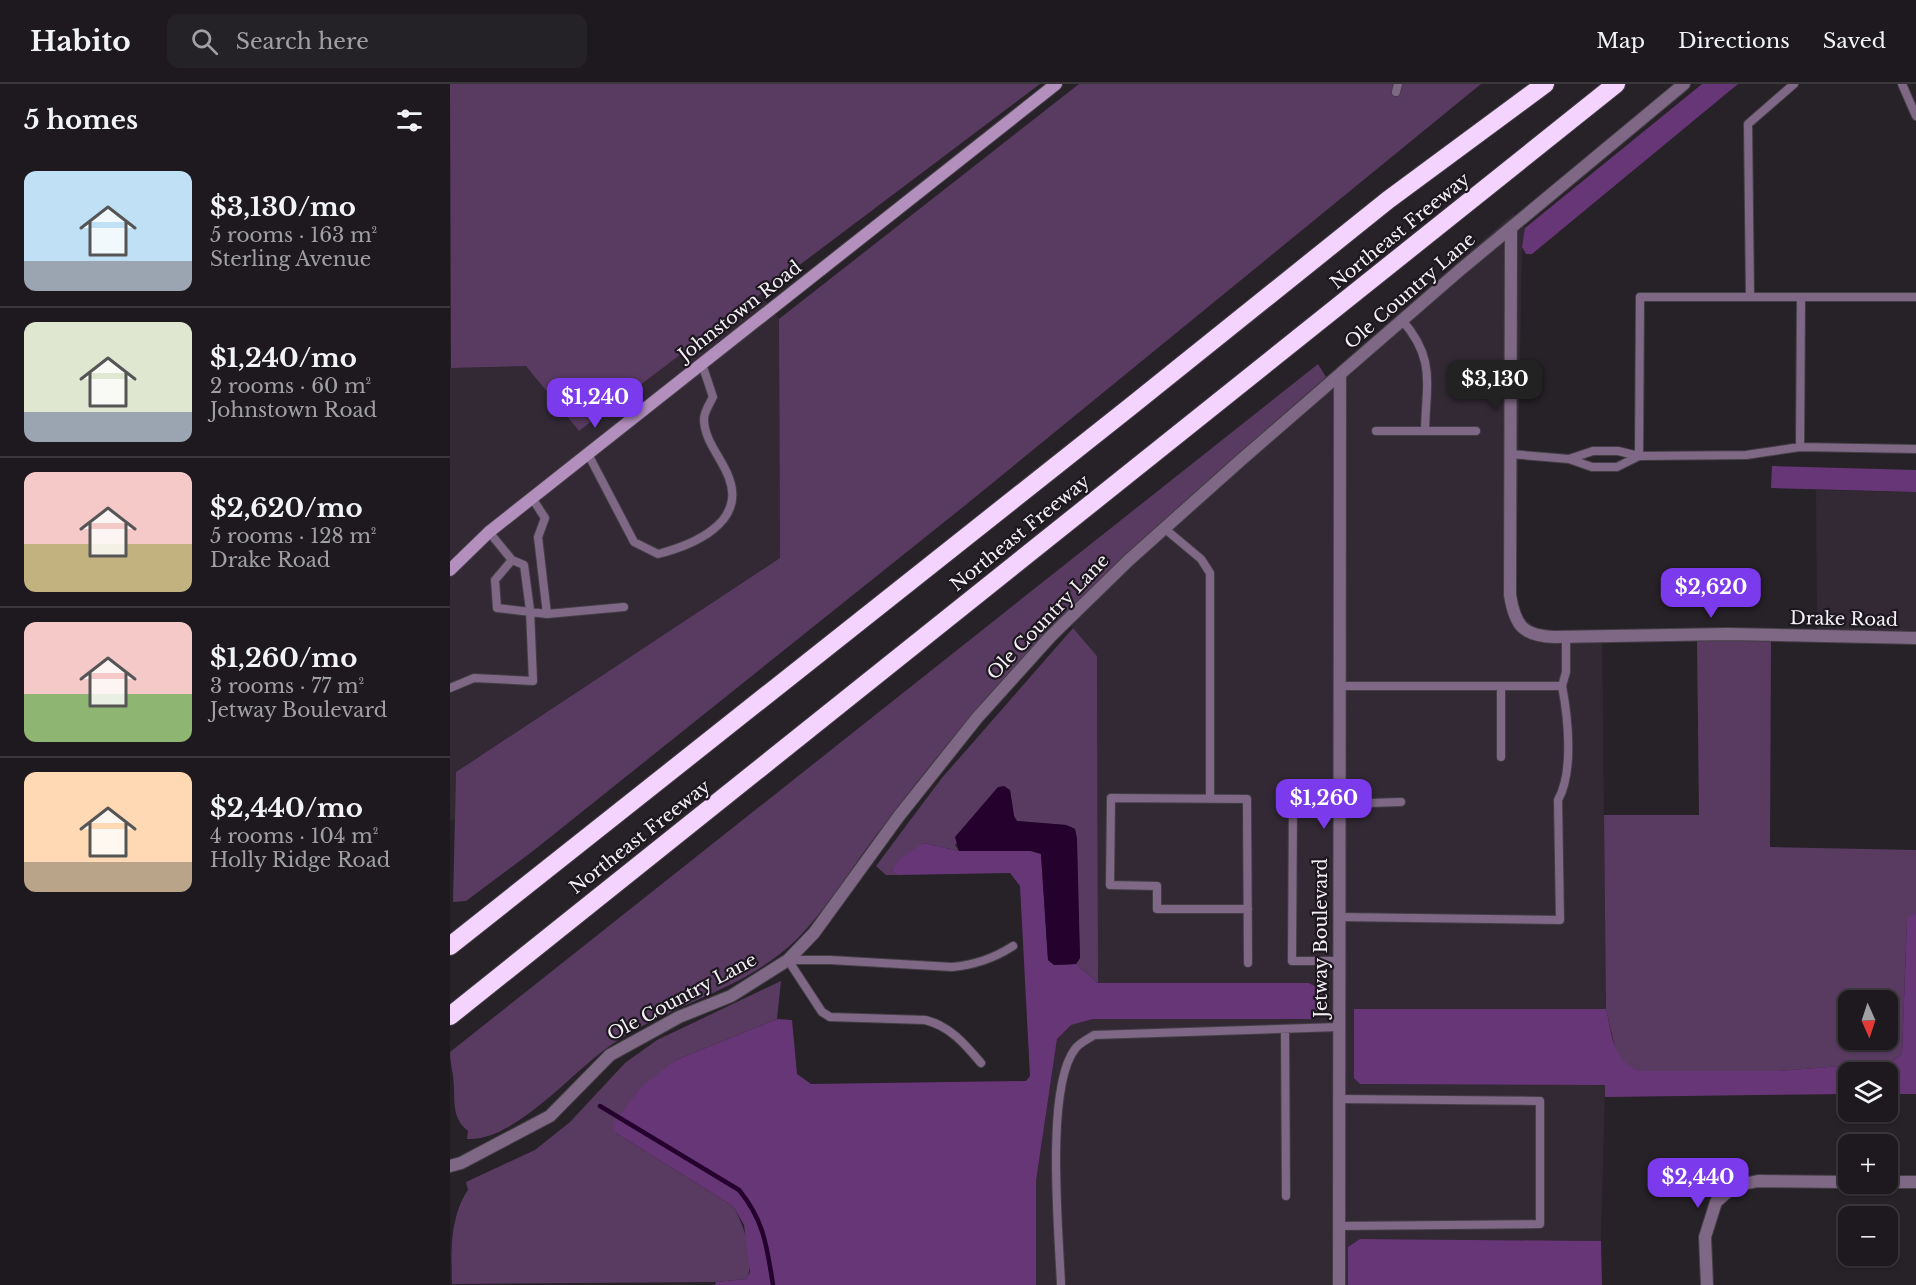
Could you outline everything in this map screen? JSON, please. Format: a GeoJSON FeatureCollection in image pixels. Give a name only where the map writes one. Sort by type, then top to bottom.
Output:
{"type":"FeatureCollection","features":[{"type":"Feature","properties":{"kind":"highway"},"geometry":{"type":"LineString","coordinates":[[1388,200],[1525,84]]}},
{"type":"Feature","properties":{"kind":"highway","name":"Northeast Freeway"},"geometry":{"type":"LineString","coordinates":[[450,946],[514,893],[1131,407],[1388,200],[1545,84]]}},
{"type":"Feature","properties":{"kind":"highway","name":"Northeast Freeway"},"geometry":{"type":"LineString","coordinates":[[450,1016],[517,960],[676,836],[1616,84]]}},
{"type":"Feature","properties":{"kind":"main road","name":"Johnstown Road"},"geometry":{"type":"LineString","coordinates":[[450,570],[489,532],[1056,84]]}},
{"type":"Feature","properties":{"kind":"street","name":"Ole Country Lane"},"geometry":{"type":"LineString","coordinates":[[450,1166],[461,1163],[550,1116],[610,1055],[679,1017],[731,996],[788,960],[814,933],[898,816],[977,718],[1050,637],[1164,528],[1402,320],[1684,84]]}},
{"type":"Feature","properties":{"kind":"street"},"geometry":{"type":"LineString","coordinates":[[1510,454],[1511,228]]}},
{"type":"Feature","properties":{"kind":"street","name":"Jetway Boulevard"},"geometry":{"type":"LineString","coordinates":[[1338,1285],[1340,375]]}},
{"type":"Feature","properties":{"kind":"street","name":"Drake Road"},"geometry":{"type":"LineString","coordinates":[[1510,454],[1509,595],[1513,614],[1528,633],[1566,637],[1727,634],[1916,638]]}},
{"type":"Feature","properties":{"kind":"street"},"geometry":{"type":"LineString","coordinates":[[1707,1285],[1705,1237],[1716,1202],[1734,1186],[1758,1181],[1838,1182]]}},
{"type":"Feature","properties":{"kind":"street"},"geometry":{"type":"LineString","coordinates":[[1898,1182],[1916,1182]]}},
{"type":"Feature","properties":{"kind":"lane"},"geometry":{"type":"LineString","coordinates":[[1750,297],[1748,124],[1794,84]]}},
{"type":"Feature","properties":{"kind":"lane"},"geometry":{"type":"LineString","coordinates":[[1902,84],[1916,116]]}},
{"type":"Feature","properties":{"kind":"lane"},"geometry":{"type":"LineString","coordinates":[[1639,456],[1640,297],[1916,297]]}},
{"type":"Feature","properties":{"kind":"lane"},"geometry":{"type":"LineString","coordinates":[[1800,447],[1802,297]]}},
{"type":"Feature","properties":{"kind":"lane"},"geometry":{"type":"LineString","coordinates":[[1402,320],[1417,337],[1426,360],[1425,430]]}},
{"type":"Feature","properties":{"kind":"lane"},"geometry":{"type":"LineString","coordinates":[[588,454],[634,542],[658,554],[686,547],[725,520],[735,496],[729,477],[709,440],[704,417],[712,397],[702,364]]}},
{"type":"Feature","properties":{"kind":"lane"},"geometry":{"type":"LineString","coordinates":[[1376,431],[1476,431]]}},
{"type":"Feature","properties":{"kind":"lane"},"geometry":{"type":"LineString","coordinates":[[1569,459],[1593,451],[1618,451],[1639,456],[1746,455],[1800,447],[1916,449]]}},
{"type":"Feature","properties":{"kind":"lane"},"geometry":{"type":"LineString","coordinates":[[1510,454],[1569,459],[1592,467],[1617,466],[1639,456]]}},
{"type":"Feature","properties":{"kind":"lane"},"geometry":{"type":"LineString","coordinates":[[532,498],[545,518],[538,537],[547,614]]}},
{"type":"Feature","properties":{"kind":"lane"},"geometry":{"type":"LineString","coordinates":[[1164,528],[1201,559],[1210,573],[1210,799]]}},
{"type":"Feature","properties":{"kind":"lane"},"geometry":{"type":"LineString","coordinates":[[450,688],[474,678],[533,681],[530,610],[524,565],[512,560],[489,532]]}},
{"type":"Feature","properties":{"kind":"lane"},"geometry":{"type":"LineString","coordinates":[[512,560],[495,580],[497,608],[530,610],[547,614],[624,607]]}},
{"type":"Feature","properties":{"kind":"lane"},"geometry":{"type":"LineString","coordinates":[[1339,917],[1560,920],[1558,800],[1565,787],[1567,715],[1562,686],[1566,672],[1566,637]]}},
{"type":"Feature","properties":{"kind":"lane"},"geometry":{"type":"LineString","coordinates":[[1339,686],[1562,686]]}},
{"type":"Feature","properties":{"kind":"lane"},"geometry":{"type":"LineString","coordinates":[[1501,686],[1501,757]]}},
{"type":"Feature","properties":{"kind":"lane"},"geometry":{"type":"LineString","coordinates":[[1248,909],[1157,909],[1157,886],[1110,885],[1110,798],[1248,799],[1248,909],[1248,963]]}},
{"type":"Feature","properties":{"kind":"lane"},"geometry":{"type":"LineString","coordinates":[[1293,798],[1292,962],[1339,961]]}},
{"type":"Feature","properties":{"kind":"lane"},"geometry":{"type":"LineString","coordinates":[[1339,804],[1401,802]]}},
{"type":"Feature","properties":{"kind":"lane"},"geometry":{"type":"LineString","coordinates":[[788,960],[971,966],[995,957],[1013,946]]}},
{"type":"Feature","properties":{"kind":"lane"},"geometry":{"type":"LineString","coordinates":[[788,960],[822,1012],[830,1017],[925,1020],[939,1023],[958,1037],[981,1063]]}},
{"type":"Feature","properties":{"kind":"lane"},"geometry":{"type":"LineString","coordinates":[[1061,1285],[1058,1113],[1065,1069],[1076,1048],[1094,1035],[1339,1027]]}},
{"type":"Feature","properties":{"kind":"lane"},"geometry":{"type":"LineString","coordinates":[[1284,1029],[1286,1196]]}},
{"type":"Feature","properties":{"kind":"lane"},"geometry":{"type":"LineString","coordinates":[[1339,1099],[1540,1101],[1540,1224],[1339,1226]]}},
{"type":"Feature","properties":{"kind":"shaded area"},"geometry":{"type":"Polygon","coordinates":[[[450,84],[1040,84],[579,431],[526,366],[451,368],[450,84]]]}},
{"type":"Feature","properties":{"kind":"shaded area"},"geometry":{"type":"Polygon","coordinates":[[[1079,84],[1481,84],[968,503],[533,851],[466,901],[453,902],[456,772],[780,558],[779,319],[1079,84]]]}},
{"type":"Feature","properties":{"kind":"shaded area"},"geometry":{"type":"Polygon","coordinates":[[[1702,84],[1738,84],[1532,254],[1526,254],[1522,247],[1525,228],[1702,84]]]}},
{"type":"Feature","properties":{"kind":"shaded area"},"geometry":{"type":"Polygon","coordinates":[[[1513,214],[1525,228],[1522,247],[1516,596],[1523,617],[1535,627],[1553,631],[1602,630],[1606,1009],[1355,1009],[1354,1078],[1361,1084],[1605,1085],[1601,1241],[1360,1239],[1348,1247],[1348,1285],[1036,1285],[1036,1181],[1057,1039],[1071,1025],[1093,1019],[1312,1019],[1321,1007],[1322,990],[1309,983],[1098,983],[1097,656],[1062,615],[1168,515],[1513,214]]]}},
{"type":"Feature","properties":{"kind":"shaded area"},"geometry":{"type":"Polygon","coordinates":[[[761,294],[779,319],[780,558],[456,772],[455,819],[450,821],[450,368],[526,366],[579,431],[761,294]]]}},
{"type":"Feature","properties":{"kind":"shaded area"},"geometry":{"type":"Polygon","coordinates":[[[1318,364],[1326,377],[1146,536],[1018,663],[936,758],[798,938],[755,971],[658,1018],[611,1045],[523,1118],[485,1137],[467,1139],[468,1131],[458,1120],[456,1113],[450,1052],[1318,364]]]}},
{"type":"Feature","properties":{"kind":"shaded area"},"geometry":{"type":"Polygon","coordinates":[[[1772,466],[1916,470],[1916,492],[1771,488],[1772,466]]]}},
{"type":"Feature","properties":{"kind":"shaded area"},"geometry":{"type":"Polygon","coordinates":[[[1816,490],[1916,492],[1916,637],[1817,635],[1816,490]]]}},
{"type":"Feature","properties":{"kind":"shaded area"},"geometry":{"type":"Polygon","coordinates":[[[1073,628],[1097,656],[1098,983],[1076,964],[1080,958],[1075,829],[1066,825],[1017,821],[1014,816],[1010,790],[955,845],[959,851],[924,843],[892,871],[897,875],[886,875],[876,866],[941,779],[1073,628]]]}},
{"type":"Feature","properties":{"kind":"shaded area"},"geometry":{"type":"Polygon","coordinates":[[[1697,641],[1771,641],[1770,847],[1916,850],[1916,912],[1907,919],[1902,1054],[1891,1062],[1838,1062],[1838,1066],[1779,1071],[1639,1071],[1627,1066],[1617,1056],[1606,1009],[1604,815],[1699,815],[1697,641]]]}},
{"type":"Feature","properties":{"kind":"shaded area"},"geometry":{"type":"Polygon","coordinates":[[[1004,786],[1010,790],[1014,816],[1017,821],[1066,825],[1075,829],[1080,958],[1076,964],[1054,965],[1048,960],[1041,854],[1031,851],[959,851],[955,837],[998,787],[1004,786]]]}},
{"type":"Feature","properties":{"kind":"shaded area"},"geometry":{"type":"Polygon","coordinates":[[[924,843],[959,851],[1031,851],[1041,854],[1048,960],[1054,965],[1076,964],[1098,983],[1309,983],[1322,990],[1321,1007],[1312,1019],[1093,1019],[1071,1025],[1057,1039],[1036,1181],[1036,1285],[715,1285],[716,1282],[746,1279],[750,1272],[744,1225],[733,1206],[616,1133],[613,1124],[641,1087],[676,1060],[777,1019],[792,1020],[797,1074],[811,1084],[1026,1081],[1030,1076],[1020,886],[1010,873],[897,875],[892,871],[899,859],[924,843]]]}},
{"type":"Feature","properties":{"kind":"shaded area"},"geometry":{"type":"Polygon","coordinates":[[[1916,912],[1916,1094],[1898,1094],[1898,1062],[1891,1062],[1902,1054],[1907,918],[1916,912]]]}},
{"type":"Feature","properties":{"kind":"shaded area"},"geometry":{"type":"Polygon","coordinates":[[[781,981],[777,1019],[676,1060],[616,1133],[733,1206],[741,1222],[749,1252],[749,1271],[746,1279],[716,1282],[452,1284],[453,1234],[458,1211],[468,1190],[466,1182],[535,1150],[570,1122],[625,1063],[657,1040],[781,981]]]}},
{"type":"Feature","properties":{"kind":"shaded area"},"geometry":{"type":"Polygon","coordinates":[[[1354,1009],[1606,1009],[1618,1053],[1630,1066],[1639,1071],[1778,1071],[1838,1066],[1838,1094],[1605,1097],[1605,1085],[1360,1084],[1354,1078],[1354,1009]]]}},
{"type":"Feature","properties":{"kind":"shaded area"},"geometry":{"type":"Polygon","coordinates":[[[1360,1239],[1601,1241],[1602,1285],[1348,1285],[1348,1247],[1360,1239]]]}},
{"type":"Feature","properties":{"kind":"waterway"},"geometry":{"type":"LineString","coordinates":[[600,1106],[739,1190],[759,1223],[773,1285]]}}]}
